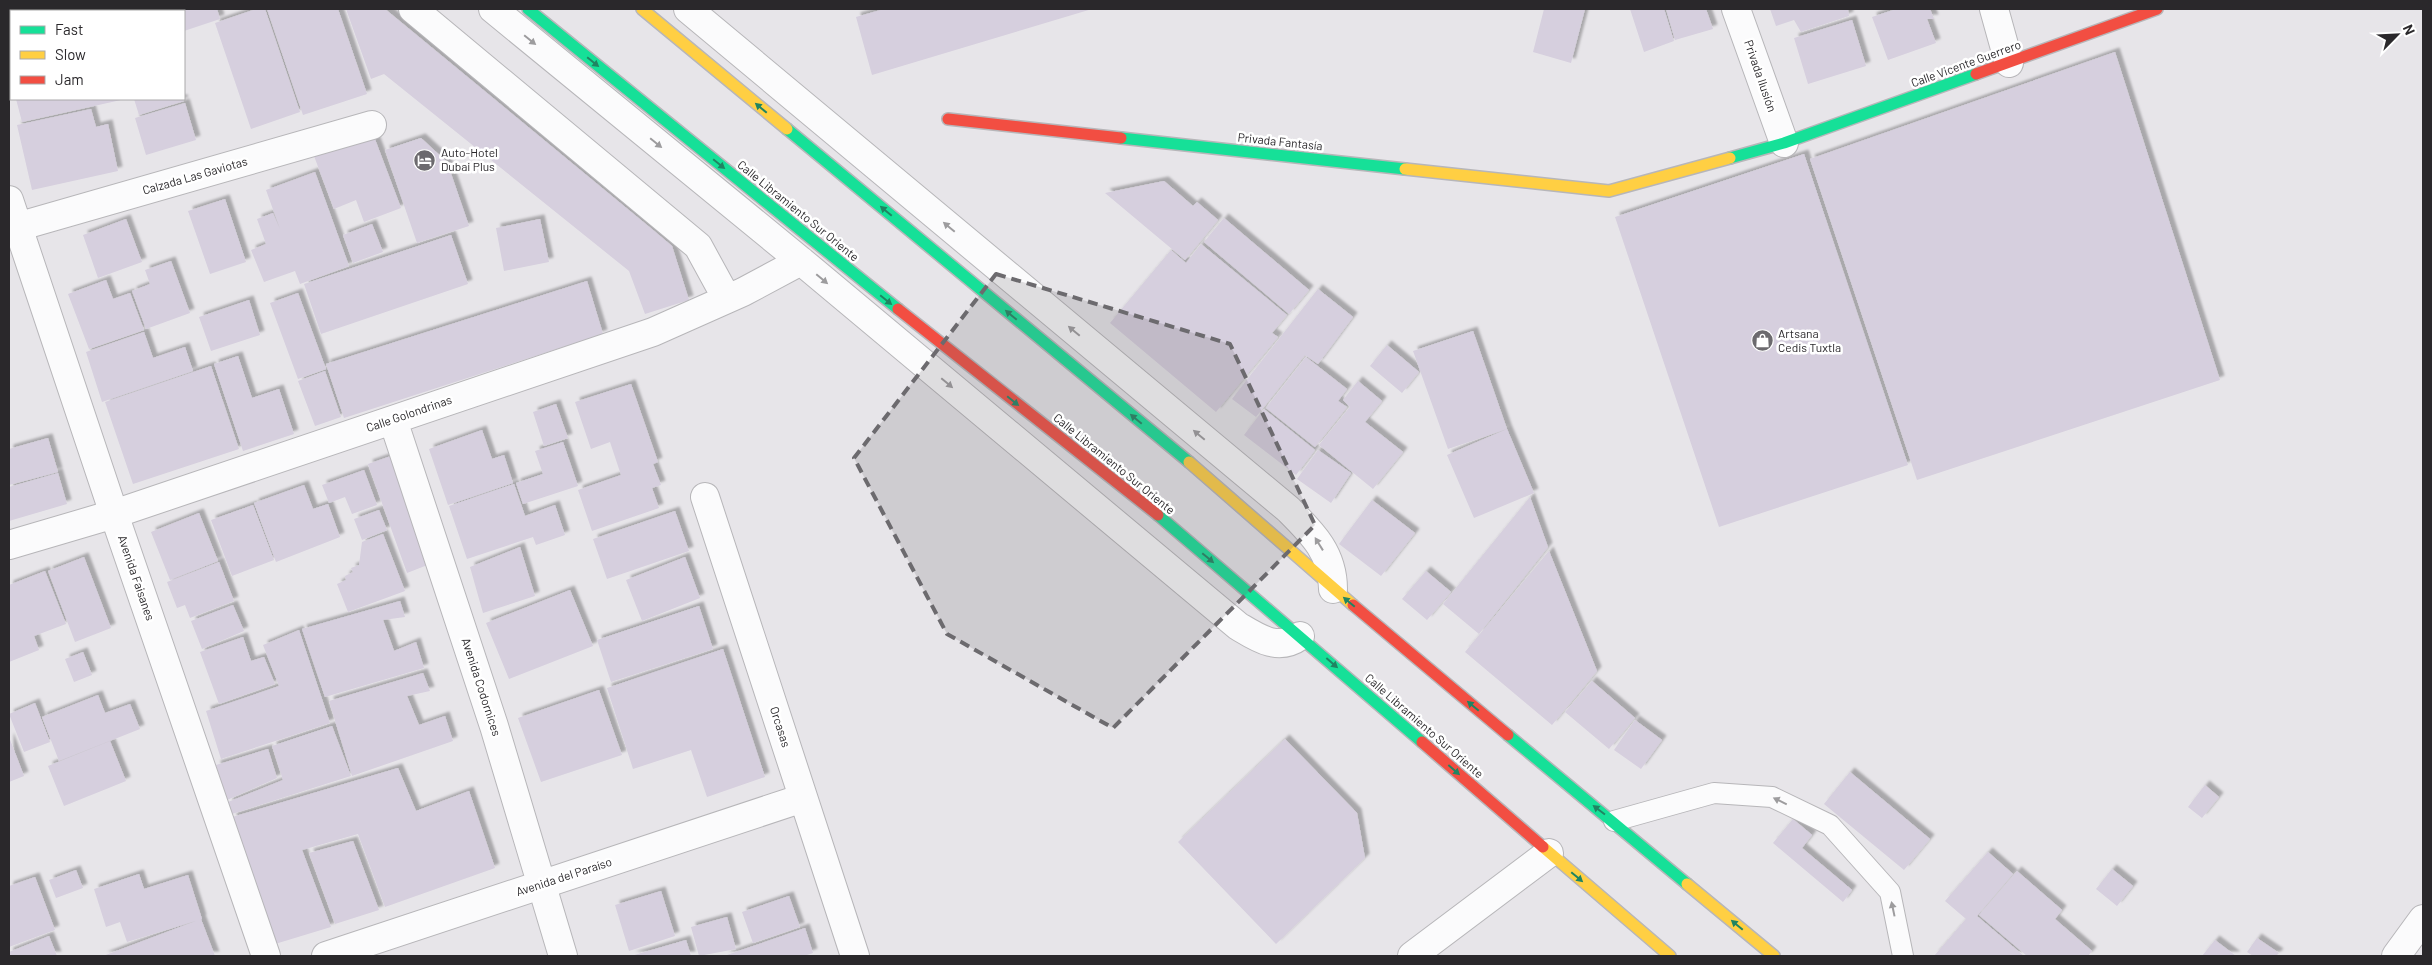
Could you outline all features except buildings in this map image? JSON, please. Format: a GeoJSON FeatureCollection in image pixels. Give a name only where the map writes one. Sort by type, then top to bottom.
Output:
{"type":"FeatureCollection","features":[{"type":"Feature","properties":{"kind":"main road","name":"Calle Libramiento Sur Oriente"},"geometry":{"type":"LineString","coordinates":[[528,9],[824,250],[1171,526],[1670,956]]}},
{"type":"Feature","properties":{"kind":"main road"},"geometry":{"type":"LineString","coordinates":[[642,9],[1214,483],[1333,589],[1774,956]]}},
{"type":"Feature","properties":{"kind":"main road","name":"Calle Vicente Guerrero"},"geometry":{"type":"LineString","coordinates":[[1609,191],[1784,143],[2157,9]]}},
{"type":"Feature","properties":{"kind":"main road","name":"Privada Fantasía"},"geometry":{"type":"LineString","coordinates":[[948,119],[1609,191]]}},
{"type":"Feature","properties":{"kind":"street"},"geometry":{"type":"LineString","coordinates":[[413,9],[698,246],[727,299]]}},
{"type":"Feature","properties":{"kind":"street"},"geometry":{"type":"LineString","coordinates":[[493,9],[801,261],[1238,626],[1264,642],[1293,641],[1300,636]]}},
{"type":"Feature","properties":{"kind":"street"},"geometry":{"type":"LineString","coordinates":[[688,9],[1288,510],[1313,534],[1326,554],[1333,573],[1333,589]]}},
{"type":"Feature","properties":{"kind":"street","name":"Privada Ilusión"},"geometry":{"type":"LineString","coordinates":[[1736,9],[1784,143]]}},
{"type":"Feature","properties":{"kind":"street"},"geometry":{"type":"LineString","coordinates":[[1994,9],[2009,63]]}},
{"type":"Feature","properties":{"kind":"street","name":"Calzada Las Gaviotas"},"geometry":{"type":"LineString","coordinates":[[17,227],[372,125]]}},
{"type":"Feature","properties":{"kind":"street","name":"Avenida Faisanes"},"geometry":{"type":"LineString","coordinates":[[9,200],[114,514],[266,956]]}},
{"type":"Feature","properties":{"kind":"street","name":"Calle Golondrinas"},"geometry":{"type":"LineString","coordinates":[[9,545],[114,514],[653,332],[727,299],[801,261]]}},
{"type":"Feature","properties":{"kind":"street","name":"Avenida Codornices"},"geometry":{"type":"LineString","coordinates":[[392,420],[494,726],[564,956]]}},
{"type":"Feature","properties":{"kind":"street","name":"Orcasas"},"geometry":{"type":"LineString","coordinates":[[705,497],[855,956]]}},
{"type":"Feature","properties":{"kind":"street","name":"Avenida del Paraíso"},"geometry":{"type":"LineString","coordinates":[[326,956],[803,798]]}},
{"type":"Feature","properties":{"kind":"street"},"geometry":{"type":"LineString","coordinates":[[1412,956],[1549,853]]}},
{"type":"Feature","properties":{"kind":"street"},"geometry":{"type":"LineString","coordinates":[[2396,956],[2423,919]]}},
{"type":"Feature","properties":{"kind":"lane"},"geometry":{"type":"LineString","coordinates":[[1614,821],[1714,793],[1772,797],[1830,825],[1890,892],[1903,956]]}},
{"type":"Feature","properties":{"kind":"highlighted area"},"geometry":{"type":"Polygon","coordinates":[[[996,274],[1230,344],[1315,525],[1113,728],[947,634],[854,458],[996,274]]]}},
{"type":"Feature","properties":{"kind":"traffic: fast"},"geometry":{"type":"LineString","coordinates":[[528,9],[898,309]]}},
{"type":"Feature","properties":{"kind":"traffic: fast"},"geometry":{"type":"LineString","coordinates":[[1730,158],[1784,143],[1976,74]]}},
{"type":"Feature","properties":{"kind":"traffic: fast"},"geometry":{"type":"LineString","coordinates":[[787,129],[1189,462]]}},
{"type":"Feature","properties":{"kind":"traffic: fast"},"geometry":{"type":"LineString","coordinates":[[1121,138],[1405,169]]}},
{"type":"Feature","properties":{"kind":"traffic: fast"},"geometry":{"type":"LineString","coordinates":[[1158,515],[1422,742]]}},
{"type":"Feature","properties":{"kind":"traffic: fast"},"geometry":{"type":"LineString","coordinates":[[1508,735],[1687,884]]}},
{"type":"Feature","properties":{"kind":"traffic: slow"},"geometry":{"type":"LineString","coordinates":[[642,9],[787,129]]}},
{"type":"Feature","properties":{"kind":"traffic: slow"},"geometry":{"type":"LineString","coordinates":[[1405,169],[1609,191],[1730,158]]}},
{"type":"Feature","properties":{"kind":"traffic: slow"},"geometry":{"type":"LineString","coordinates":[[1189,462],[1353,605]]}},
{"type":"Feature","properties":{"kind":"traffic: slow"},"geometry":{"type":"LineString","coordinates":[[1543,847],[1670,956]]}},
{"type":"Feature","properties":{"kind":"traffic: slow"},"geometry":{"type":"LineString","coordinates":[[1687,884],[1774,956]]}},
{"type":"Feature","properties":{"kind":"traffic: jam"},"geometry":{"type":"LineString","coordinates":[[1976,74],[2157,9]]}},
{"type":"Feature","properties":{"kind":"traffic: jam"},"geometry":{"type":"LineString","coordinates":[[948,119],[1121,138]]}},
{"type":"Feature","properties":{"kind":"traffic: jam"},"geometry":{"type":"LineString","coordinates":[[898,309],[1158,515]]}},
{"type":"Feature","properties":{"kind":"traffic: jam"},"geometry":{"type":"LineString","coordinates":[[1353,605],[1508,735]]}},
{"type":"Feature","properties":{"kind":"traffic: jam"},"geometry":{"type":"LineString","coordinates":[[1422,742],[1543,847]]}},
{"type":"Feature","properties":{"kind":"place","name":"Auto-Hotel Dubai Plus"},"geometry":{"type":"Point","coordinates":[425,160]}},
{"type":"Feature","properties":{"kind":"place","name":"Artsana Cedis Tuxtla"},"geometry":{"type":"Point","coordinates":[1762,341]}}]}
